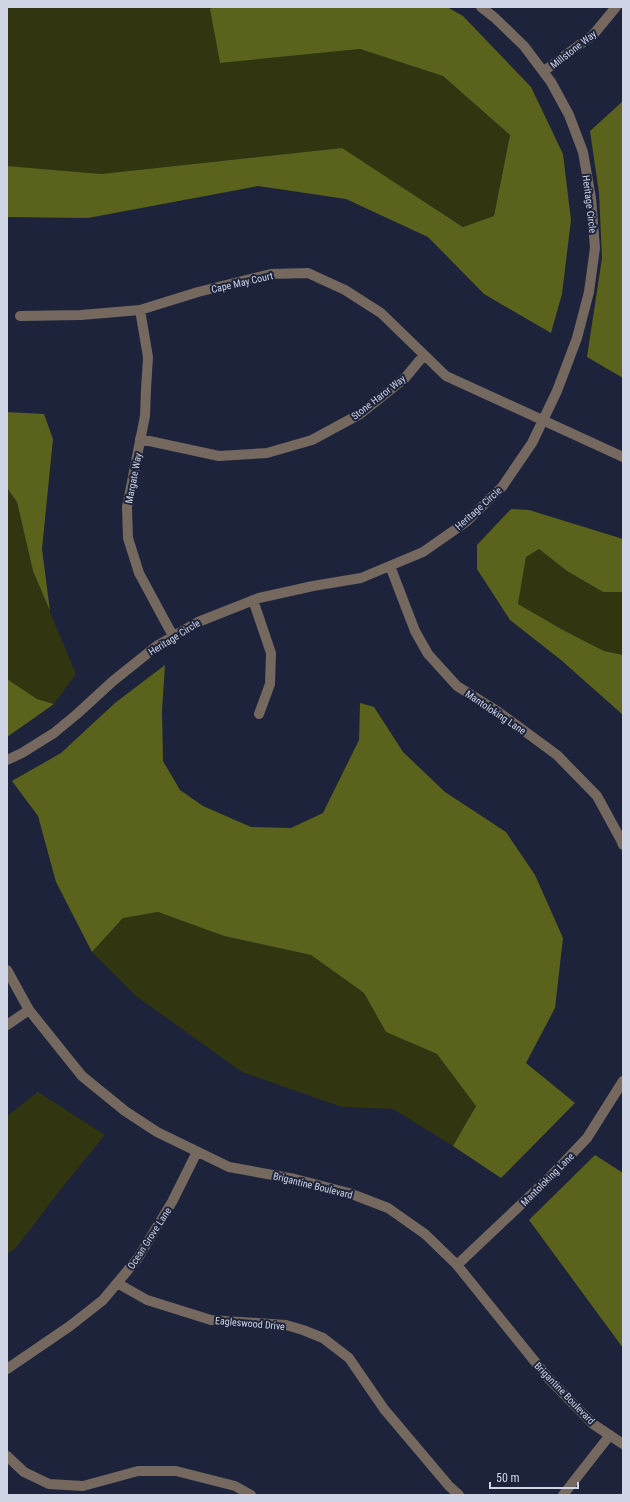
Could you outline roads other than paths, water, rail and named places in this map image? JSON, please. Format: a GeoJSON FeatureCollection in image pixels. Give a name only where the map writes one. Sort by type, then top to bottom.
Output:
{"type":"FeatureCollection","features":[{"type":"Feature","properties":{"kind":"street","name":"Heritage Circle"},"geometry":{"type":"LineString","coordinates":[[7,760],[54,734],[113,681],[158,646],[198,622],[253,600],[313,586],[361,578],[423,552],[460,526],[502,488],[532,442],[557,391],[577,338],[589,292],[595,248],[591,198],[582,152],[569,115],[552,82],[524,46],[495,18],[481,7]]}},
{"type":"Feature","properties":{"kind":"street","name":"Millstone Way"},"geometry":{"type":"LineString","coordinates":[[544,71],[593,35],[616,7]]}},
{"type":"Feature","properties":{"kind":"street","name":"Cape May Court"},"geometry":{"type":"LineString","coordinates":[[20,316],[81,315],[140,310],[198,292],[271,274],[308,273],[345,290],[381,312],[446,376],[623,457]]}},
{"type":"Feature","properties":{"kind":"street","name":"Margate Way"},"geometry":{"type":"LineString","coordinates":[[140,310],[148,357],[145,416],[127,507],[128,538],[139,573],[173,636]]}},
{"type":"Feature","properties":{"kind":"street","name":"Stone Haror Way"},"geometry":{"type":"LineString","coordinates":[[140,439],[218,456],[266,453],[312,440],[360,414],[405,378],[424,354]]}},
{"type":"Feature","properties":{"kind":"street","name":"Mantoloking Lane"},"geometry":{"type":"LineString","coordinates":[[390,566],[415,631],[428,654],[457,686],[497,711],[557,755],[597,796],[622,840],[623,845]]}},
{"type":"Feature","properties":{"kind":"street"},"geometry":{"type":"LineString","coordinates":[[253,600],[271,653],[270,684],[259,714]]}},
{"type":"Feature","properties":{"kind":"street","name":"Brigantine Boulevard"},"geometry":{"type":"LineString","coordinates":[[7,970],[29,1010],[82,1076],[125,1111],[157,1132],[229,1167],[296,1179],[349,1193],[388,1208],[425,1234],[457,1266],[549,1379],[594,1424],[623,1444]]}},
{"type":"Feature","properties":{"kind":"street"},"geometry":{"type":"LineString","coordinates":[[7,1025],[29,1010]]}},
{"type":"Feature","properties":{"kind":"street","name":"Mantoloking Lane"},"geometry":{"type":"LineString","coordinates":[[457,1266],[550,1177],[586,1138],[623,1084]]}},
{"type":"Feature","properties":{"kind":"street","name":"Ocean Grove Lane"},"geometry":{"type":"LineString","coordinates":[[7,1369],[70,1326],[103,1300],[142,1252],[172,1202],[197,1152]]}},
{"type":"Feature","properties":{"kind":"street","name":"Eagleswood Drive"},"geometry":{"type":"LineString","coordinates":[[117,1283],[147,1300],[211,1320],[286,1325],[323,1338],[349,1358],[384,1410],[449,1486],[459,1495]]}},
{"type":"Feature","properties":{"kind":"street"},"geometry":{"type":"LineString","coordinates":[[563,1495],[610,1435]]}},
{"type":"Feature","properties":{"kind":"street"},"geometry":{"type":"LineString","coordinates":[[7,1456],[24,1472],[49,1484],[83,1486],[138,1470],[176,1471],[235,1486],[251,1495]]}}]}
